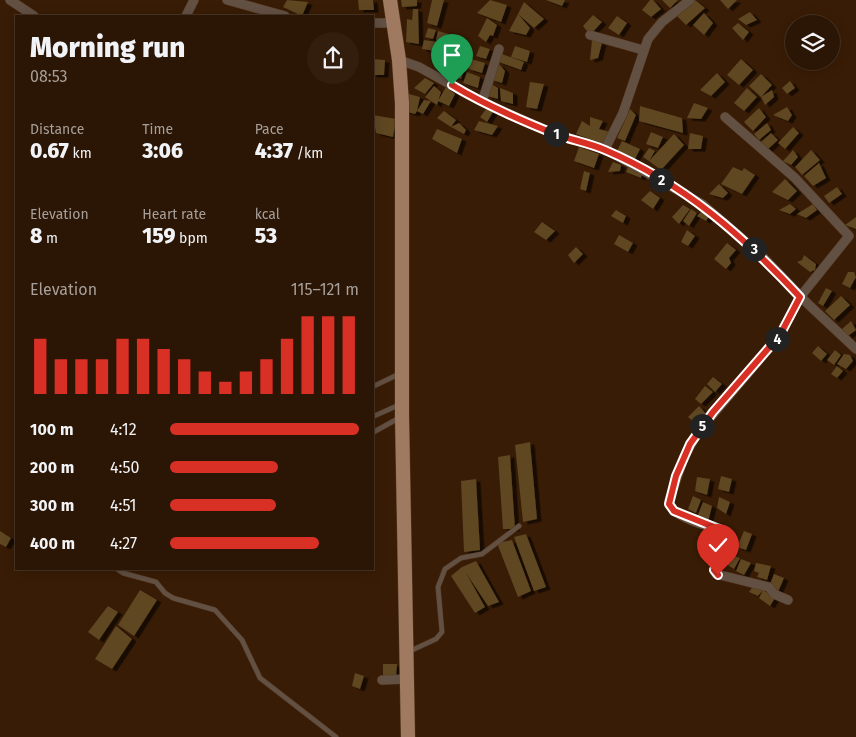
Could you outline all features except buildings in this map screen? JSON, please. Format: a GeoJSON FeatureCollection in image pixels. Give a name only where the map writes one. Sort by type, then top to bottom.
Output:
{"type":"FeatureCollection","features":[{"type":"Feature","properties":{"kind":"main road"},"geometry":{"type":"LineString","coordinates":[[390,0],[399,60],[402,103],[402,410],[408,737]]}},
{"type":"Feature","properties":{"kind":"street"},"geometry":{"type":"LineString","coordinates":[[10,0],[32,15]]}},
{"type":"Feature","properties":{"kind":"street"},"geometry":{"type":"LineString","coordinates":[[186,15],[194,0]]}},
{"type":"Feature","properties":{"kind":"street"},"geometry":{"type":"LineString","coordinates":[[227,0],[280,15]]}},
{"type":"Feature","properties":{"kind":"street"},"geometry":{"type":"LineString","coordinates":[[605,150],[623,113],[648,39],[662,22],[690,0]]}},
{"type":"Feature","properties":{"kind":"street"},"geometry":{"type":"LineString","coordinates":[[374,23],[394,23]]}},
{"type":"Feature","properties":{"kind":"street"},"geometry":{"type":"LineString","coordinates":[[590,35],[643,50]]}},
{"type":"Feature","properties":{"kind":"street"},"geometry":{"type":"LineString","coordinates":[[482,102],[499,49]]}},
{"type":"Feature","properties":{"kind":"street"},"geometry":{"type":"LineString","coordinates":[[399,60],[424,70],[482,102],[555,134],[605,150],[702,204],[761,255],[800,297],[856,349]]}},
{"type":"Feature","properties":{"kind":"street"},"geometry":{"type":"LineString","coordinates":[[725,117],[795,178],[849,236],[800,297],[780,335],[713,412],[690,444],[676,476],[669,501],[674,511],[724,531],[728,536],[726,548],[717,562],[715,573],[770,587],[774,594],[788,600]]}},
{"type":"Feature","properties":{"kind":"street"},"geometry":{"type":"LineString","coordinates":[[382,680],[407,679]]}},
{"type":"Feature","properties":{"kind":"lane"},"geometry":{"type":"LineString","coordinates":[[374,386],[402,372]]}},
{"type":"Feature","properties":{"kind":"lane"},"geometry":{"type":"LineString","coordinates":[[374,417],[402,410]]}},
{"type":"Feature","properties":{"kind":"lane"},"geometry":{"type":"LineString","coordinates":[[374,431],[402,410]]}},
{"type":"Feature","properties":{"kind":"lane"},"geometry":{"type":"LineString","coordinates":[[406,653],[436,639],[442,632],[438,586],[445,569],[461,558],[482,554],[519,526]]}},
{"type":"Feature","properties":{"kind":"lane"},"geometry":{"type":"LineString","coordinates":[[118,570],[156,582],[166,594],[173,598],[215,610],[242,640],[260,678],[336,737]]}},
{"type":"Feature","properties":{"kind":"route"},"geometry":{"type":"LineString","coordinates":[[452,85],[475,99],[555,134],[605,150],[623,158],[702,204],[761,255],[800,297],[780,335],[713,412],[690,444],[671,491],[669,504],[674,511],[686,518],[726,532],[729,538],[728,542],[714,570],[718,575]]}}]}
